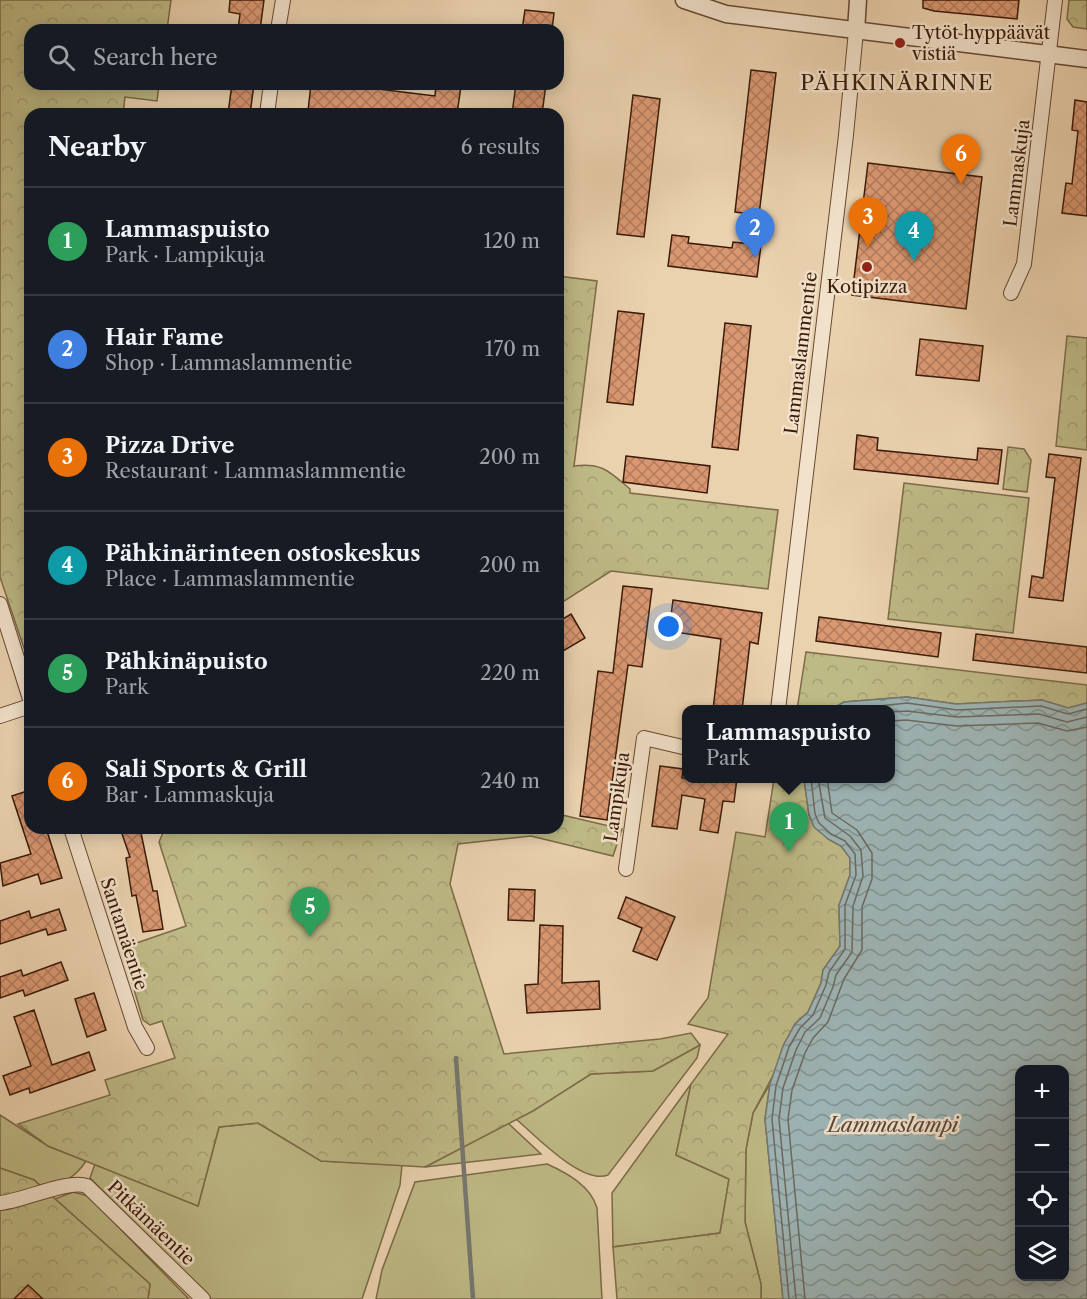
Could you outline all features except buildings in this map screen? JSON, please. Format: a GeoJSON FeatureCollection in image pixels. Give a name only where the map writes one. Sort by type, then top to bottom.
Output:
{"type":"FeatureCollection","features":[{"type":"Feature","properties":{"kind":"street"},"geometry":{"type":"LineString","coordinates":[[279,24],[283,0]]}},
{"type":"Feature","properties":{"kind":"street"},"geometry":{"type":"LineString","coordinates":[[684,0],[726,14],[1087,59]]}},
{"type":"Feature","properties":{"kind":"street","name":"Lammaslammentie"},"geometry":{"type":"LineString","coordinates":[[779,705],[858,0]]}},
{"type":"Feature","properties":{"kind":"street","name":"Lammaskuja"},"geometry":{"type":"LineString","coordinates":[[1011,293],[1024,264],[1055,0]]}},
{"type":"Feature","properties":{"kind":"street"},"geometry":{"type":"LineString","coordinates":[[268,108],[270,90]]}},
{"type":"Feature","properties":{"kind":"street"},"geometry":{"type":"LineString","coordinates":[[0,604],[24,680]]}},
{"type":"Feature","properties":{"kind":"street"},"geometry":{"type":"LineString","coordinates":[[0,716],[24,708]]}},
{"type":"Feature","properties":{"kind":"street","name":"Lampikuja"},"geometry":{"type":"LineString","coordinates":[[626,869],[644,738],[682,747]]}},
{"type":"Feature","properties":{"kind":"street","name":"Santamäentie"},"geometry":{"type":"LineString","coordinates":[[74,834],[135,1027],[147,1048]]}},
{"type":"Feature","properties":{"kind":"street","name":"Pitkämäentie"},"geometry":{"type":"LineString","coordinates":[[0,1203],[15,1202],[75,1185],[87,1186],[203,1299]]}},
{"type":"Feature","properties":{"kind":"green space"},"geometry":{"type":"Polygon","coordinates":[[[0,0],[171,0],[168,24],[24,24],[24,90],[158,90],[157,101],[125,97],[124,108],[24,108],[24,648],[0,577],[0,0]]]}},
{"type":"Feature","properties":{"kind":"green space"},"geometry":{"type":"Polygon","coordinates":[[[1069,0],[1087,0],[1087,29],[1073,27],[1067,19],[1069,0]]]}},
{"type":"Feature","properties":{"kind":"green space"},"geometry":{"type":"Polygon","coordinates":[[[564,277],[597,281],[574,466],[599,467],[617,478],[630,489],[630,493],[778,510],[768,589],[611,571],[564,601],[564,277]]]}},
{"type":"Feature","properties":{"kind":"green space"},"geometry":{"type":"Polygon","coordinates":[[[1067,336],[1087,338],[1087,450],[1056,446],[1067,336]]]}},
{"type":"Feature","properties":{"kind":"green space"},"geometry":{"type":"Polygon","coordinates":[[[1008,447],[1024,449],[1031,460],[1027,492],[1003,489],[1008,447]]]}},
{"type":"Feature","properties":{"kind":"green space"},"geometry":{"type":"Polygon","coordinates":[[[904,483],[1029,498],[1013,633],[888,619],[904,483]]]}},
{"type":"Feature","properties":{"kind":"green space"},"geometry":{"type":"Polygon","coordinates":[[[806,652],[1087,685],[1087,703],[1068,708],[1042,700],[956,704],[907,697],[844,702],[839,705],[798,705],[806,652]]]}},
{"type":"Feature","properties":{"kind":"green space"},"geometry":{"type":"Polygon","coordinates":[[[773,783],[805,783],[809,815],[828,839],[841,846],[850,858],[850,875],[839,905],[840,946],[823,970],[821,983],[808,1012],[795,1024],[783,1046],[777,1068],[753,1113],[746,1149],[745,1222],[761,1284],[761,1299],[617,1299],[613,1247],[720,1233],[729,1179],[676,1155],[691,1084],[728,1034],[688,1024],[708,998],[736,832],[765,837],[773,783]]]}},
{"type":"Feature","properties":{"kind":"green space"},"geometry":{"type":"Polygon","coordinates":[[[564,815],[622,829],[613,856],[531,836],[458,844],[450,884],[504,1054],[660,1039],[691,1033],[700,1045],[653,1071],[591,1074],[533,1111],[425,1167],[321,1161],[258,1123],[219,1127],[198,1206],[48,1146],[18,1124],[110,1095],[105,1080],[175,1058],[162,1021],[150,1025],[143,1020],[122,948],[186,926],[159,842],[162,834],[564,834],[564,815]]]}},
{"type":"Feature","properties":{"kind":"green space"},"geometry":{"type":"Polygon","coordinates":[[[700,1045],[697,1058],[608,1175],[597,1176],[585,1173],[573,1166],[547,1147],[516,1119],[591,1074],[653,1071],[700,1045]]]}},
{"type":"Feature","properties":{"kind":"green space"},"geometry":{"type":"Polygon","coordinates":[[[691,1084],[676,1155],[729,1179],[720,1233],[613,1247],[612,1193],[691,1084]]]}},
{"type":"Feature","properties":{"kind":"green space"},"geometry":{"type":"Polygon","coordinates":[[[770,1084],[765,1119],[783,1299],[761,1299],[761,1284],[745,1222],[746,1149],[753,1113],[770,1084]]]}},
{"type":"Feature","properties":{"kind":"green space"},"geometry":{"type":"Polygon","coordinates":[[[0,1115],[48,1146],[86,1161],[68,1179],[45,1190],[34,1180],[0,1168],[0,1115]]]}},
{"type":"Feature","properties":{"kind":"green space"},"geometry":{"type":"Polygon","coordinates":[[[258,1123],[321,1161],[402,1165],[400,1185],[362,1299],[211,1299],[90,1178],[95,1164],[198,1206],[219,1127],[258,1123]]]}},
{"type":"Feature","properties":{"kind":"green space"},"geometry":{"type":"Polygon","coordinates":[[[508,1123],[541,1154],[425,1167],[508,1123]]]}},
{"type":"Feature","properties":{"kind":"green space"},"geometry":{"type":"Polygon","coordinates":[[[547,1164],[577,1181],[594,1200],[597,1208],[602,1299],[376,1299],[382,1270],[415,1182],[547,1164]]]}},
{"type":"Feature","properties":{"kind":"green space"},"geometry":{"type":"Polygon","coordinates":[[[0,1168],[34,1180],[150,1284],[148,1299],[0,1299],[0,1168]]]}},
{"type":"Feature","properties":{"kind":"green space"},"geometry":{"type":"Polygon","coordinates":[[[73,1192],[88,1196],[189,1299],[148,1299],[150,1284],[55,1199],[73,1192]]]}},
{"type":"Feature","properties":{"kind":"water","name":"Lammaslampi"},"geometry":{"type":"Polygon","coordinates":[[[907,697],[956,704],[1042,700],[1068,708],[1087,703],[1087,1299],[783,1299],[765,1119],[770,1084],[783,1046],[795,1024],[808,1012],[821,983],[823,970],[840,946],[839,905],[850,875],[850,858],[841,846],[814,827],[809,815],[805,783],[895,783],[895,705],[839,705],[844,702],[907,697]]]}},
{"type":"Feature","properties":{"kind":"waterway"},"geometry":{"type":"LineString","coordinates":[[456,1058],[473,1299]]}},
{"type":"Feature","properties":{"kind":"place","name":"Tytöt hyppäävät vistiä"},"geometry":{"type":"Point","coordinates":[900,43]}},
{"type":"Feature","properties":{"kind":"place","name":"Sali Sports & Grill"},"geometry":{"type":"Point","coordinates":[961,184]}},
{"type":"Feature","properties":{"kind":"place","name":"Pizza Drive"},"geometry":{"type":"Point","coordinates":[868,247]}},
{"type":"Feature","properties":{"kind":"place","name":"Hair Fame"},"geometry":{"type":"Point","coordinates":[755,258]}},
{"type":"Feature","properties":{"kind":"place","name":"Pähkinärinteen ostoskeskus"},"geometry":{"type":"Point","coordinates":[914,261]}},
{"type":"Feature","properties":{"kind":"place","name":"Kotipizza"},"geometry":{"type":"Point","coordinates":[867,267]}},
{"type":"Feature","properties":{"kind":"place","name":"Lammaspuisto"},"geometry":{"type":"Point","coordinates":[789,852]}},
{"type":"Feature","properties":{"kind":"place","name":"Pähkinäpuisto"},"geometry":{"type":"Point","coordinates":[310,937]}},
{"type":"Feature","properties":{"kind":"district","name":"PÄHKINÄRINNE"},"geometry":{"type":"Point","coordinates":[897,82]}}]}
